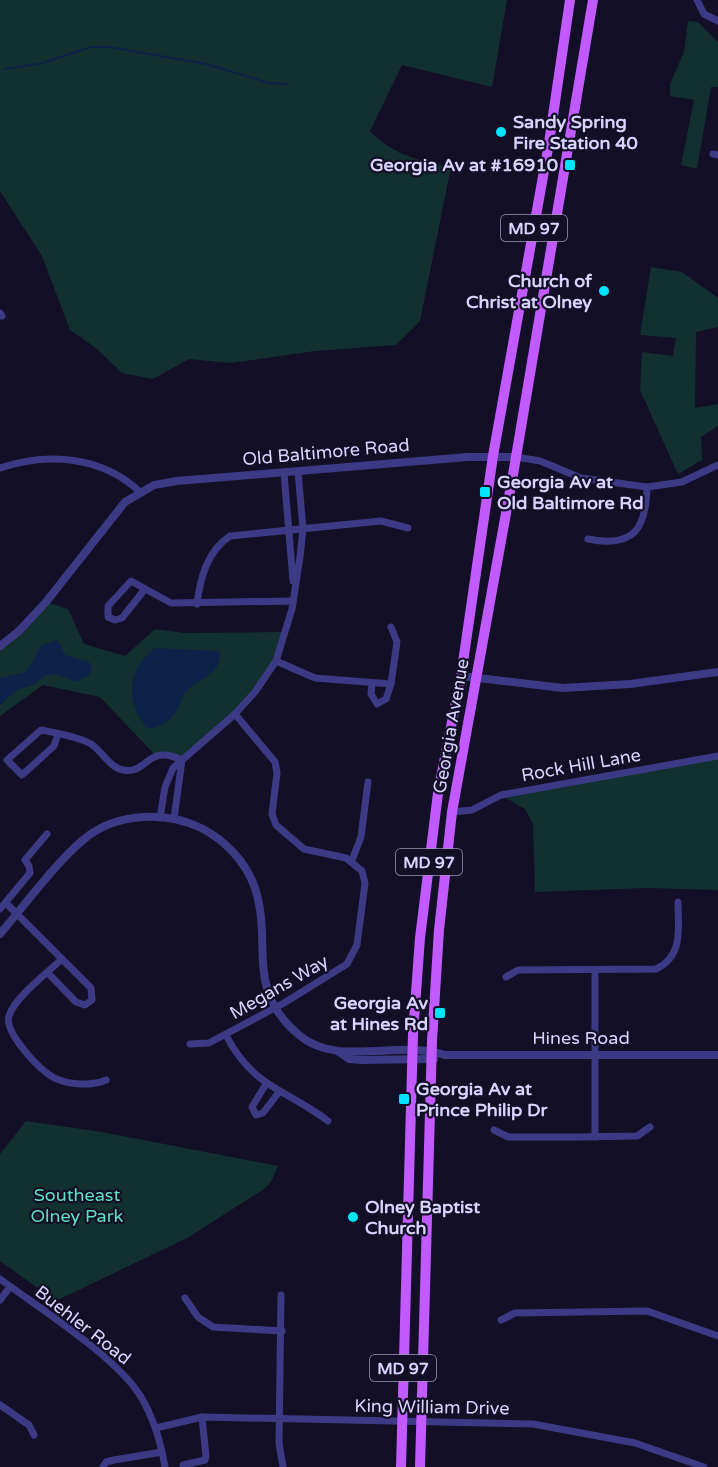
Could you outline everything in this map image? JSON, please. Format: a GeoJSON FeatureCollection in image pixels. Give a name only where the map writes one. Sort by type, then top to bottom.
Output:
{"type":"FeatureCollection","features":[{"type":"Feature","properties":{"kind":"main road","name":"Georgia Avenue"},"geometry":{"type":"LineString","coordinates":[[401,1467],[412,1055],[426,879],[438,793],[461,676],[493,456],[549,142],[570,0]]}},
{"type":"Feature","properties":{"kind":"main road","name":"Georgia Avenue"},"geometry":{"type":"LineString","coordinates":[[420,1467],[431,1056],[439,930],[452,812],[516,457],[593,1]]}},
{"type":"Feature","properties":{"kind":"street"},"geometry":{"type":"LineString","coordinates":[[698,0],[704,14],[718,21]]}},
{"type":"Feature","properties":{"kind":"street","name":"Old Baltimore Road"},"geometry":{"type":"LineString","coordinates":[[0,646],[19,631],[46,602],[125,501],[140,492],[177,481],[493,456],[540,461],[581,478],[647,487],[682,482],[718,465]]}},
{"type":"Feature","properties":{"kind":"street"},"geometry":{"type":"LineString","coordinates":[[0,468],[26,459],[50,457],[73,460],[125,477],[140,492]]}},
{"type":"Feature","properties":{"kind":"street"},"geometry":{"type":"LineString","coordinates":[[160,818],[169,776],[182,760],[235,714],[255,692],[276,661],[293,601],[303,529],[298,471]]}},
{"type":"Feature","properties":{"kind":"street"},"geometry":{"type":"LineString","coordinates":[[284,472],[294,588]]}},
{"type":"Feature","properties":{"kind":"street"},"geometry":{"type":"LineString","coordinates":[[588,539],[616,542],[637,531],[646,514],[647,487]]}},
{"type":"Feature","properties":{"kind":"street"},"geometry":{"type":"LineString","coordinates":[[197,604],[202,573],[224,540],[238,534],[381,521],[408,528]]}},
{"type":"Feature","properties":{"kind":"street"},"geometry":{"type":"LineString","coordinates":[[145,589],[122,618],[115,620],[108,617],[108,606],[128,582],[134,580],[145,589],[171,603],[293,601]]}},
{"type":"Feature","properties":{"kind":"street"},"geometry":{"type":"LineString","coordinates":[[372,683],[371,694],[377,704],[386,699],[391,684],[397,642],[391,627]]}},
{"type":"Feature","properties":{"kind":"street"},"geometry":{"type":"LineString","coordinates":[[276,661],[315,678],[391,684]]}},
{"type":"Feature","properties":{"kind":"street"},"geometry":{"type":"LineString","coordinates":[[461,676],[562,688],[630,684],[718,672]]}},
{"type":"Feature","properties":{"kind":"street"},"geometry":{"type":"LineString","coordinates":[[235,714],[274,762],[276,773],[272,814],[276,825],[304,849],[352,860],[361,837],[368,782]]}},
{"type":"Feature","properties":{"kind":"street"},"geometry":{"type":"LineString","coordinates":[[58,734],[54,746],[22,775],[7,760],[41,730],[58,734],[90,744],[119,770],[129,771],[155,755],[164,753],[182,760]]}},
{"type":"Feature","properties":{"kind":"street","name":"Rock Hill Lane"},"geometry":{"type":"LineString","coordinates":[[452,812],[472,810],[501,795],[718,756]]}},
{"type":"Feature","properties":{"kind":"street"},"geometry":{"type":"LineString","coordinates":[[174,819],[182,760]]}},
{"type":"Feature","properties":{"kind":"street","name":"Hines Road"},"geometry":{"type":"LineString","coordinates":[[0,934],[91,834],[106,825],[129,819],[174,819],[198,826],[218,838],[247,869],[258,900],[263,976],[275,1007],[300,1037],[317,1046],[338,1052],[349,1059],[412,1055],[718,1055]]}},
{"type":"Feature","properties":{"kind":"street"},"geometry":{"type":"LineString","coordinates":[[0,909],[30,873],[25,860],[47,834]]}},
{"type":"Feature","properties":{"kind":"street","name":"Megans Way"},"geometry":{"type":"LineString","coordinates":[[190,1044],[209,1043],[226,1035],[343,968],[354,956],[365,883],[362,871],[352,860]]}},
{"type":"Feature","properties":{"kind":"street"},"geometry":{"type":"LineString","coordinates":[[506,977],[518,970],[656,969],[666,965],[678,947],[678,902]]}},
{"type":"Feature","properties":{"kind":"street"},"geometry":{"type":"LineString","coordinates":[[6,903],[93,991],[91,1002],[85,1005],[76,1002],[48,973]]}},
{"type":"Feature","properties":{"kind":"street"},"geometry":{"type":"LineString","coordinates":[[62,959],[14,1006],[8,1023],[11,1032],[49,1075],[69,1082],[95,1085],[106,1080]]}},
{"type":"Feature","properties":{"kind":"street"},"geometry":{"type":"LineString","coordinates":[[595,970],[595,1137]]}},
{"type":"Feature","properties":{"kind":"street"},"geometry":{"type":"LineString","coordinates":[[226,1035],[240,1059],[266,1084],[328,1121]]}},
{"type":"Feature","properties":{"kind":"street"},"geometry":{"type":"LineString","coordinates":[[266,1084],[252,1107],[256,1115],[263,1113],[279,1092]]}},
{"type":"Feature","properties":{"kind":"street"},"geometry":{"type":"LineString","coordinates":[[494,1130],[508,1137],[595,1137],[637,1136],[650,1127]]}},
{"type":"Feature","properties":{"kind":"street","name":"Buehler Road"},"geometry":{"type":"LineString","coordinates":[[0,1279],[117,1369],[141,1397],[156,1428],[165,1467]]}},
{"type":"Feature","properties":{"kind":"street"},"geometry":{"type":"LineString","coordinates":[[0,1300],[10,1287]]}},
{"type":"Feature","properties":{"kind":"street"},"geometry":{"type":"LineString","coordinates":[[281,1295],[279,1418],[283,1467]]}},
{"type":"Feature","properties":{"kind":"street"},"geometry":{"type":"LineString","coordinates":[[185,1298],[198,1317],[213,1327],[282,1330]]}},
{"type":"Feature","properties":{"kind":"street"},"geometry":{"type":"LineString","coordinates":[[501,1320],[515,1313],[647,1311],[718,1336]]}},
{"type":"Feature","properties":{"kind":"street"},"geometry":{"type":"LineString","coordinates":[[0,1405],[29,1425],[34,1436]]}},
{"type":"Feature","properties":{"kind":"street"},"geometry":{"type":"LineString","coordinates":[[183,1465],[201,1461],[207,1456],[202,1417]]}},
{"type":"Feature","properties":{"kind":"street","name":"King William Drive"},"geometry":{"type":"LineString","coordinates":[[156,1428],[202,1417],[533,1424],[578,1430],[654,1448],[704,1467]]}},
{"type":"Feature","properties":{"kind":"street"},"geometry":{"type":"LineString","coordinates":[[103,1467],[106,1462],[162,1452]]}},
{"type":"Feature","properties":{"kind":"green space"},"geometry":{"type":"Polygon","coordinates":[[[0,0],[507,0],[492,87],[402,65],[370,131],[388,146],[408,156],[451,167],[420,321],[396,345],[315,351],[231,363],[189,359],[153,379],[122,373],[96,348],[70,330],[42,256],[0,191],[0,0]]]}},
{"type":"Feature","properties":{"kind":"green space"},"geometry":{"type":"Polygon","coordinates":[[[688,21],[698,22],[718,42],[718,87],[711,87],[697,169],[681,165],[694,100],[670,96],[670,84],[684,52],[688,21]]]}},
{"type":"Feature","properties":{"kind":"green space"},"geometry":{"type":"Polygon","coordinates":[[[651,267],[682,272],[718,298],[718,327],[696,332],[695,408],[718,404],[718,426],[701,437],[702,460],[678,474],[640,390],[642,352],[673,356],[676,338],[640,335],[651,267]]]}},
{"type":"Feature","properties":{"kind":"green space"},"geometry":{"type":"Polygon","coordinates":[[[46,602],[68,609],[84,644],[125,656],[155,629],[184,633],[286,632],[267,672],[256,688],[229,717],[182,760],[155,755],[100,697],[43,685],[0,716],[0,646],[46,602]]]}},
{"type":"Feature","properties":{"kind":"green space"},"geometry":{"type":"Polygon","coordinates":[[[718,756],[718,890],[647,888],[535,892],[533,824],[525,809],[501,795],[718,756]]]}},
{"type":"Feature","properties":{"kind":"green space","name":"Southeast Olney Park"},"geometry":{"type":"Polygon","coordinates":[[[26,1121],[102,1132],[278,1166],[271,1182],[264,1189],[189,1237],[56,1301],[0,1261],[0,1154],[26,1121]]]}},
{"type":"Feature","properties":{"kind":"water"},"geometry":{"type":"Polygon","coordinates":[[[57,640],[65,655],[89,662],[92,666],[89,675],[77,682],[59,675],[46,675],[33,685],[17,690],[0,705],[0,678],[26,672],[42,645],[57,640]]]}},
{"type":"Feature","properties":{"kind":"water"},"geometry":{"type":"Polygon","coordinates":[[[155,648],[219,651],[220,659],[214,671],[184,693],[179,707],[168,721],[149,729],[135,709],[132,687],[139,666],[155,648]]]}},
{"type":"Feature","properties":{"kind":"waterway"},"geometry":{"type":"LineString","coordinates":[[5,69],[39,64],[91,47],[109,47],[206,64],[269,83],[287,84]]}},
{"type":"Feature","properties":{"kind":"place","name":"Sandy Spring Fire Station 40"},"geometry":{"type":"Point","coordinates":[501,132]}},
{"type":"Feature","properties":{"kind":"place","name":"Georgia Av at #16910"},"geometry":{"type":"Point","coordinates":[570,165]}},
{"type":"Feature","properties":{"kind":"place","name":"Church of Christ at Olney"},"geometry":{"type":"Point","coordinates":[604,291]}},
{"type":"Feature","properties":{"kind":"place","name":"Georgia Av at Old Baltimore Rd"},"geometry":{"type":"Point","coordinates":[485,492]}},
{"type":"Feature","properties":{"kind":"place","name":"Georgia Av at Hines Rd"},"geometry":{"type":"Point","coordinates":[440,1013]}},
{"type":"Feature","properties":{"kind":"place","name":"Georgia Av at Prince Philip Dr"},"geometry":{"type":"Point","coordinates":[404,1099]}},
{"type":"Feature","properties":{"kind":"place","name":"Olney Baptist Church"},"geometry":{"type":"Point","coordinates":[353,1217]}}]}
